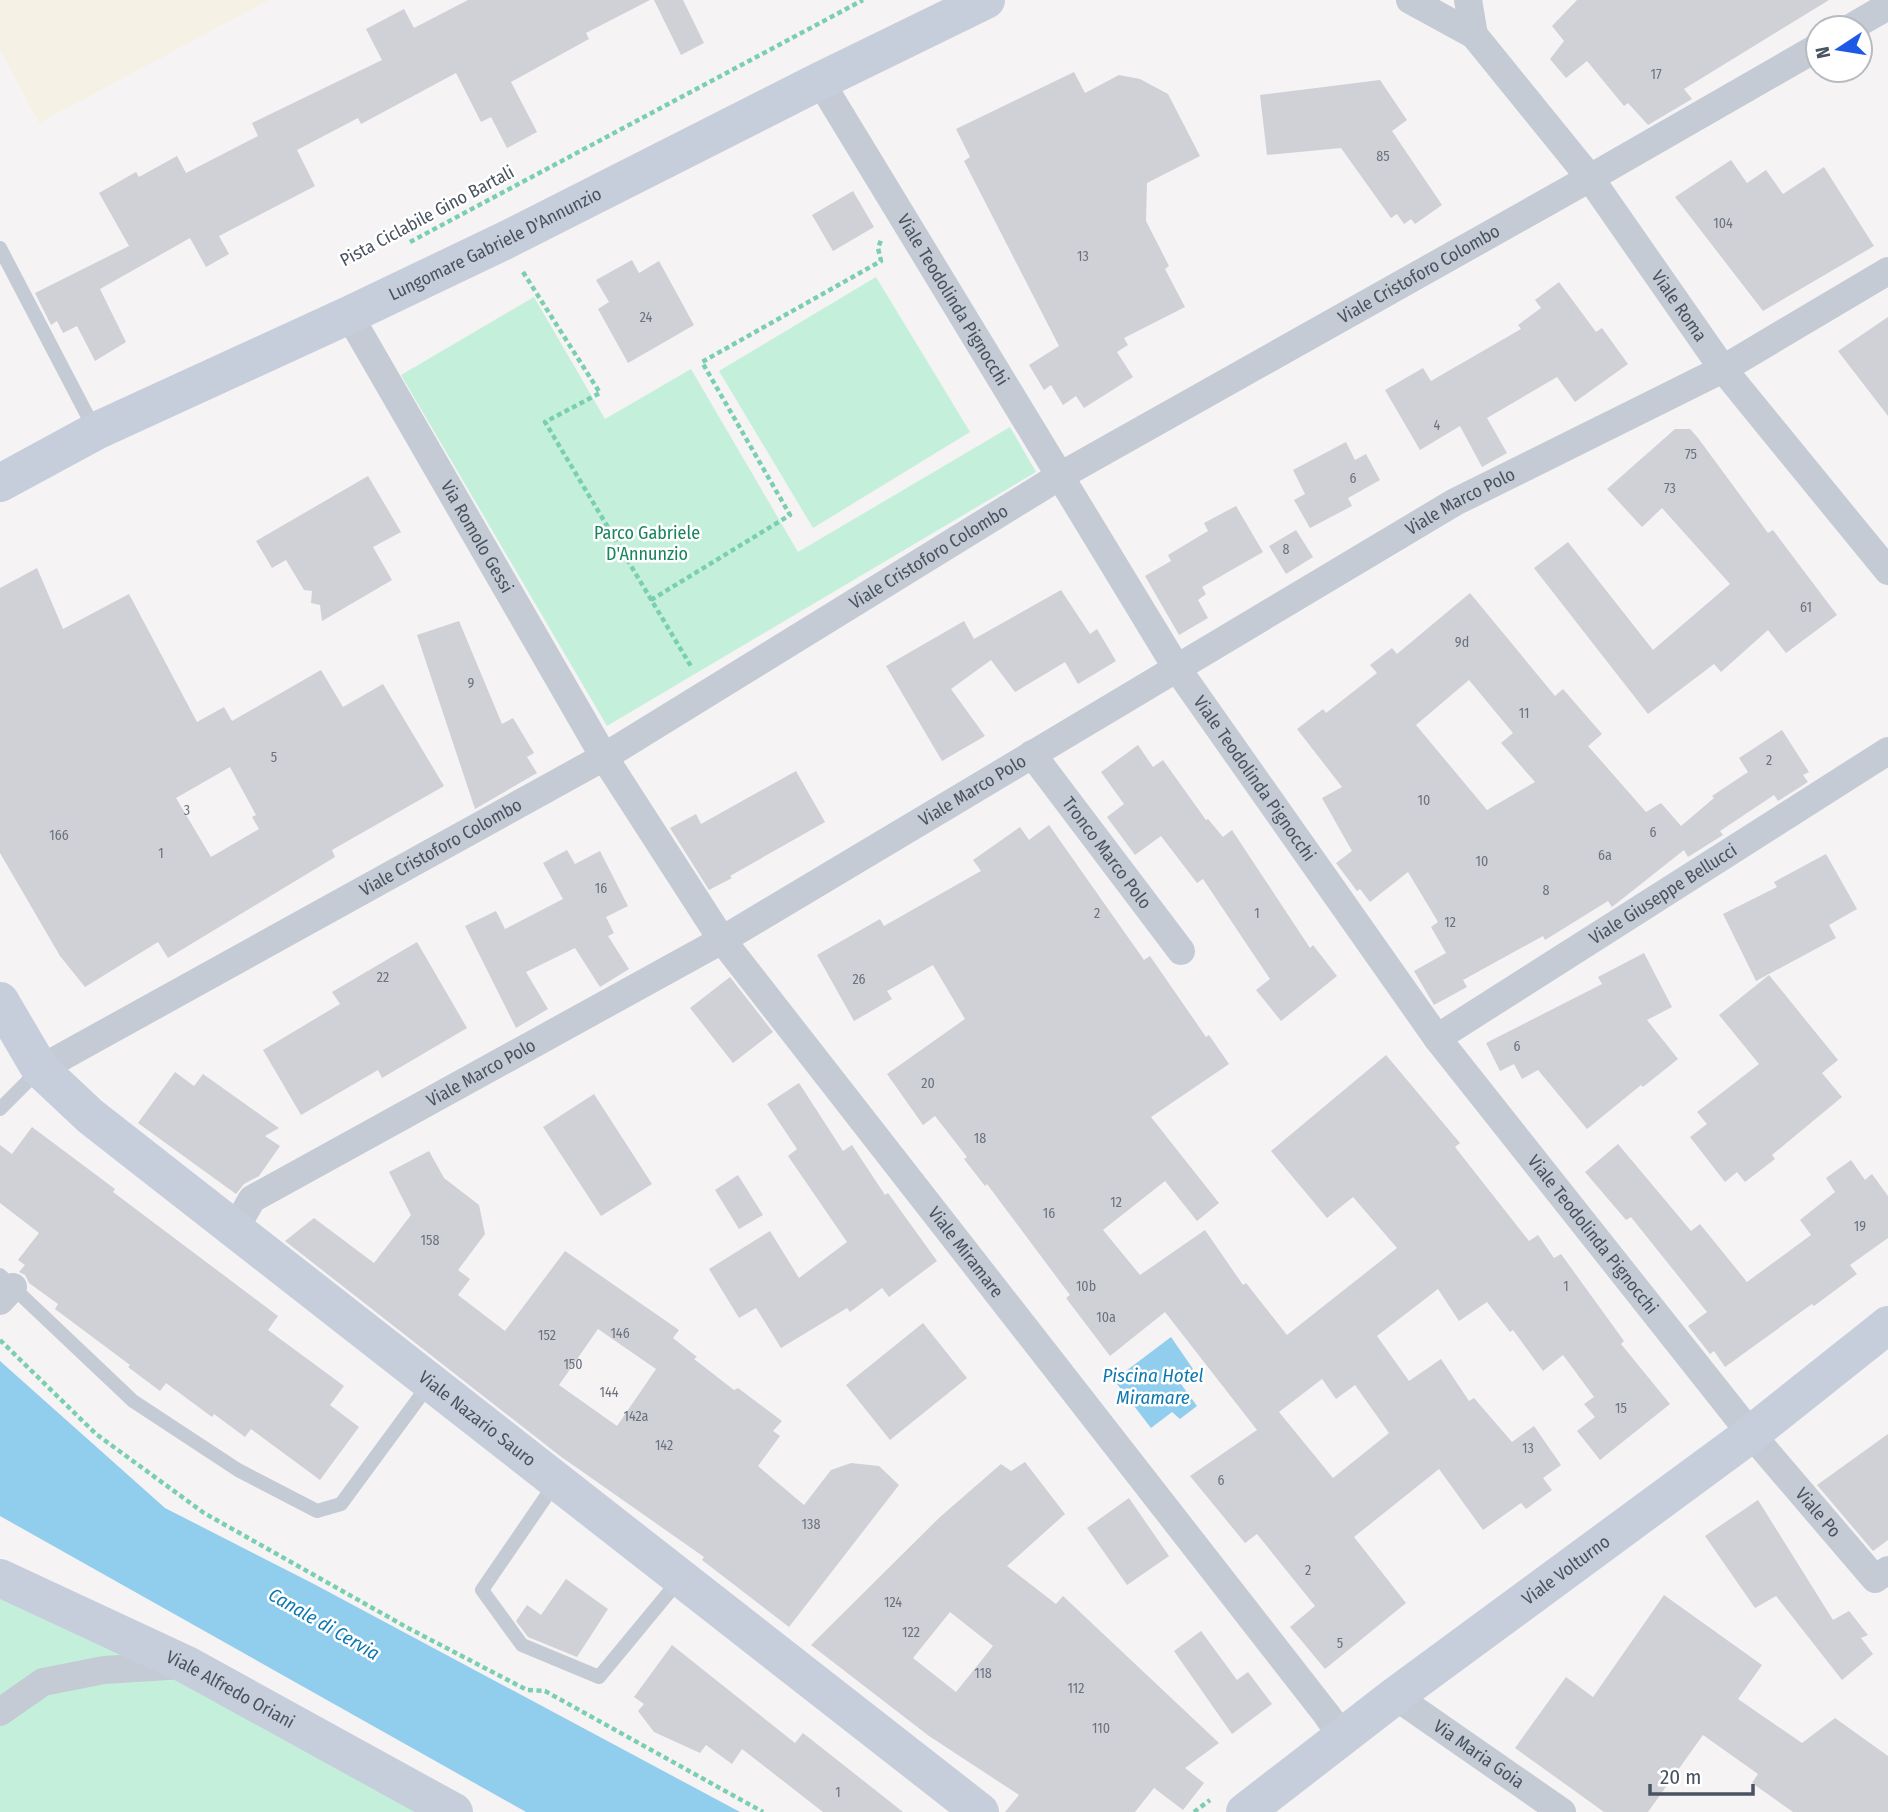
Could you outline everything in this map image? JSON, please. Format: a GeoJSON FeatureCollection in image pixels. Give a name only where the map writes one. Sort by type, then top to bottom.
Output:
{"type":"FeatureCollection","features":[{"type":"Feature","properties":{"kind":"street","name":"Lungomare Gabriele D'Annunzio"},"geometry":{"type":"LineString","coordinates":[[0,483],[96,431],[504,241],[820,80],[986,0]]}},
{"type":"Feature","properties":{"kind":"street","name":"Viale Roma"},"geometry":{"type":"LineString","coordinates":[[1410,0],[1475,35],[1590,178],[1723,369],[1888,571]]}},
{"type":"Feature","properties":{"kind":"street","name":"Viale Roma"},"geometry":{"type":"LineString","coordinates":[[1468,0],[1475,35]]}},
{"type":"Feature","properties":{"kind":"street","name":"Viale Cristoforo Colombo"},"geometry":{"type":"LineString","coordinates":[[40,1069],[604,757],[1060,476],[1804,55]]}},
{"type":"Feature","properties":{"kind":"street","name":"Viale Teodolinda Pignocchi"},"geometry":{"type":"LineString","coordinates":[[820,80],[1176,667],[1437,1038],[1751,1434]]}},
{"type":"Feature","properties":{"kind":"street","name":"Viale Marco Polo"},"geometry":{"type":"LineString","coordinates":[[235,1229],[252,1199],[722,940],[1455,502],[1723,369],[1888,271]]}},
{"type":"Feature","properties":{"kind":"street","name":"Via Romolo Gessi"},"geometry":{"type":"LineString","coordinates":[[349,315],[604,757]]}},
{"type":"Feature","properties":{"kind":"street","name":"Viale Giuseppe Bellucci"},"geometry":{"type":"LineString","coordinates":[[1437,1038],[1888,751]]}},
{"type":"Feature","properties":{"kind":"street","name":"Tronco Marco Polo"},"geometry":{"type":"LineString","coordinates":[[1032,754],[1181,951]]}},
{"type":"Feature","properties":{"kind":"street","name":"Viale Miramare"},"geometry":{"type":"LineString","coordinates":[[604,757],[722,940],[1342,1737]]}},
{"type":"Feature","properties":{"kind":"street","name":"Viale Nazario Sauro"},"geometry":{"type":"LineString","coordinates":[[0,1001],[40,1069],[90,1116],[980,1812]]}},
{"type":"Feature","properties":{"kind":"street","name":"Viale Volturno"},"geometry":{"type":"LineString","coordinates":[[1244,1812],[1395,1696],[1751,1434],[1888,1325]]}},
{"type":"Feature","properties":{"kind":"street","name":"Viale Po"},"geometry":{"type":"LineString","coordinates":[[1751,1434],[1875,1579],[1888,1570]]}},
{"type":"Feature","properties":{"kind":"street","name":"Viale Alfredo Oriani"},"geometry":{"type":"LineString","coordinates":[[0,1578],[187,1665],[454,1812]]}},
{"type":"Feature","properties":{"kind":"street"},"geometry":{"type":"LineString","coordinates":[[0,1712],[43,1682],[104,1670],[187,1665]]}},
{"type":"Feature","properties":{"kind":"street","name":"Via Maria Goia"},"geometry":{"type":"LineString","coordinates":[[1395,1696],[1562,1812]]}},
{"type":"Feature","properties":{"kind":"lane"},"geometry":{"type":"LineString","coordinates":[[0,247],[96,431]]}},
{"type":"Feature","properties":{"kind":"lane"},"geometry":{"type":"LineString","coordinates":[[0,1109],[40,1069]]}},
{"type":"Feature","properties":{"kind":"lane"},"geometry":{"type":"LineString","coordinates":[[4,1288],[134,1401],[238,1470],[317,1511],[341,1504],[430,1381]]}},
{"type":"Feature","properties":{"kind":"lane"},"geometry":{"type":"LineString","coordinates":[[557,1481],[482,1590],[522,1645],[599,1677],[681,1578]]}},
{"type":"Feature","properties":{"kind":"path","name":"Pista Ciclabile Gino Bartali"},"geometry":{"type":"LineString","coordinates":[[406,244],[863,0]]}},
{"type":"Feature","properties":{"kind":"path"},"geometry":{"type":"LineString","coordinates":[[651,600],[790,515],[702,362],[881,261],[878,248],[886,229],[900,212]]}},
{"type":"Feature","properties":{"kind":"path"},"geometry":{"type":"LineString","coordinates":[[504,241],[600,393],[545,422],[707,693]]}},
{"type":"Feature","properties":{"kind":"path"},"geometry":{"type":"LineString","coordinates":[[0,1340],[96,1434],[204,1513],[408,1628],[527,1690],[545,1691],[763,1812]]}},
{"type":"Feature","properties":{"kind":"green space"},"geometry":{"type":"Polygon","coordinates":[[[876,277],[970,432],[813,528],[719,371],[876,277]]]}},
{"type":"Feature","properties":{"kind":"green space","name":"Parco Gabriele D'Annunzio"},"geometry":{"type":"Polygon","coordinates":[[[534,297],[605,419],[691,369],[798,552],[1010,427],[1036,472],[607,726],[401,375],[534,297]]]}},
{"type":"Feature","properties":{"kind":"green space"},"geometry":{"type":"Polygon","coordinates":[[[0,1582],[420,1812],[0,1812],[0,1582]]]}},
{"type":"Feature","properties":{"kind":"sand"},"geometry":{"type":"Polygon","coordinates":[[[0,0],[269,0],[39,123],[0,50],[0,0]]]}},
{"type":"Feature","properties":{"kind":"water","name":"Piscina Hotel Miramare"},"geometry":{"type":"Polygon","coordinates":[[[1171,1337],[1193,1369],[1178,1380],[1197,1406],[1180,1419],[1172,1412],[1151,1428],[1114,1380],[1171,1337]]]}},
{"type":"Feature","properties":{"kind":"water","name":"Canale di Cervia"},"geometry":{"type":"Polygon","coordinates":[[[0,1361],[165,1508],[312,1583],[740,1812],[526,1812],[0,1516],[0,1361]]]}},
{"type":"Feature","properties":{"kind":"building"},"geometry":{"type":"Polygon","coordinates":[[[468,0],[650,0],[586,33],[589,39],[511,82],[537,132],[507,148],[491,117],[481,122],[456,73],[361,124],[358,118],[297,150],[315,186],[219,236],[229,254],[206,267],[190,238],[100,289],[126,342],[95,361],[77,326],[63,333],[57,321],[51,325],[35,293],[129,246],[99,193],[136,172],[139,177],[177,156],[186,173],[258,136],[252,123],[382,60],[366,29],[404,9],[414,28],[468,0]]]}},
{"type":"Feature","properties":{"kind":"building"},"geometry":{"type":"Polygon","coordinates":[[[654,0],[683,0],[704,43],[681,55],[654,0]]]}},
{"type":"Feature","properties":{"kind":"building"},"geometry":{"type":"Polygon","coordinates":[[[1577,0],[1829,0],[1684,89],[1692,99],[1648,125],[1628,103],[1624,106],[1587,61],[1566,78],[1550,59],[1564,41],[1552,26],[1577,0]]]}},
{"type":"Feature","properties":{"kind":"building"},"geometry":{"type":"Polygon","coordinates":[[[1074,72],[1085,93],[1119,75],[1140,79],[1168,94],[1200,156],[1147,183],[1146,221],[1169,266],[1165,269],[1185,307],[1124,338],[1128,345],[1117,352],[1133,377],[1084,408],[1076,396],[1063,405],[1051,385],[1044,390],[1029,365],[1059,346],[964,161],[970,157],[956,129],[1074,72]]]}},
{"type":"Feature","properties":{"kind":"building"},"geometry":{"type":"Polygon","coordinates":[[[1380,80],[1407,120],[1392,131],[1442,205],[1415,224],[1411,219],[1404,224],[1397,214],[1391,218],[1341,148],[1267,155],[1260,95],[1380,80]]]}},
{"type":"Feature","properties":{"kind":"building"},"geometry":{"type":"Polygon","coordinates":[[[1731,160],[1747,183],[1766,170],[1783,194],[1824,167],[1874,246],[1763,311],[1675,197],[1731,160]]]}},
{"type":"Feature","properties":{"kind":"building"},"geometry":{"type":"Polygon","coordinates":[[[853,191],[874,227],[833,251],[812,215],[853,191]]]}},
{"type":"Feature","properties":{"kind":"building"},"geometry":{"type":"Polygon","coordinates":[[[632,260],[639,273],[659,261],[694,325],[628,363],[598,309],[609,302],[596,280],[632,260]]]}},
{"type":"Feature","properties":{"kind":"building"},"geometry":{"type":"Polygon","coordinates":[[[1559,282],[1596,332],[1602,328],[1628,364],[1575,402],[1557,377],[1487,418],[1507,453],[1482,467],[1460,426],[1420,450],[1385,390],[1423,368],[1431,381],[1521,329],[1518,325],[1541,308],[1535,300],[1559,282]]]}},
{"type":"Feature","properties":{"kind":"building"},"geometry":{"type":"Polygon","coordinates":[[[1888,317],[1888,416],[1838,351],[1888,317]]]}},
{"type":"Feature","properties":{"kind":"building"},"geometry":{"type":"Polygon","coordinates":[[[1675,429],[1690,429],[1698,438],[1768,533],[1773,530],[1837,615],[1786,653],[1768,630],[1721,672],[1714,664],[1648,714],[1534,568],[1568,542],[1653,650],[1730,584],[1662,508],[1642,527],[1607,489],[1675,429]]]}},
{"type":"Feature","properties":{"kind":"building"},"geometry":{"type":"Polygon","coordinates":[[[1346,442],[1355,460],[1366,454],[1380,480],[1348,498],[1352,506],[1310,528],[1294,500],[1305,494],[1293,470],[1346,442]]]}},
{"type":"Feature","properties":{"kind":"building"},"geometry":{"type":"Polygon","coordinates":[[[368,476],[401,532],[373,547],[392,580],[322,621],[320,605],[311,603],[312,591],[304,590],[286,560],[272,568],[256,541],[368,476]]]}},
{"type":"Feature","properties":{"kind":"building"},"geometry":{"type":"Polygon","coordinates":[[[1236,506],[1263,552],[1202,587],[1206,594],[1198,600],[1208,618],[1179,635],[1145,576],[1171,561],[1168,555],[1208,531],[1204,523],[1236,506]]]}},
{"type":"Feature","properties":{"kind":"building"},"geometry":{"type":"Polygon","coordinates":[[[1296,530],[1313,557],[1286,574],[1269,546],[1296,530]]]}},
{"type":"Feature","properties":{"kind":"building"},"geometry":{"type":"Polygon","coordinates":[[[37,568],[63,629],[129,594],[197,722],[224,707],[232,721],[321,670],[343,707],[383,684],[444,786],[332,850],[335,857],[168,958],[158,942],[85,987],[60,956],[0,853],[0,588],[37,568]],[[230,767],[176,798],[211,857],[259,829],[252,817],[256,815],[230,767]]]}},
{"type":"Feature","properties":{"kind":"building"},"geometry":{"type":"Polygon","coordinates":[[[1061,590],[1090,634],[1097,629],[1116,661],[1078,684],[1065,662],[1015,692],[991,660],[951,689],[985,736],[942,761],[886,666],[964,621],[974,639],[1061,590]]]}},
{"type":"Feature","properties":{"kind":"building"},"geometry":{"type":"Polygon","coordinates":[[[1470,593],[1555,696],[1563,689],[1602,734],[1588,746],[1646,812],[1661,803],[1681,826],[1714,798],[1712,796],[1748,772],[1739,758],[1782,730],[1809,772],[1803,775],[1808,782],[1778,801],[1774,795],[1720,831],[1723,835],[1688,857],[1684,850],[1612,907],[1608,901],[1545,940],[1543,936],[1463,980],[1467,987],[1434,1005],[1414,971],[1446,953],[1431,927],[1438,922],[1408,872],[1370,902],[1360,889],[1357,891],[1336,863],[1352,851],[1322,798],[1342,787],[1297,729],[1323,709],[1326,713],[1377,673],[1370,665],[1392,648],[1397,654],[1470,593]],[[1469,680],[1416,725],[1487,810],[1535,782],[1501,743],[1513,733],[1469,680]]]}},
{"type":"Feature","properties":{"kind":"building"},"geometry":{"type":"Polygon","coordinates":[[[459,621],[502,724],[513,718],[534,753],[527,757],[537,773],[475,809],[417,635],[459,621]]]}},
{"type":"Feature","properties":{"kind":"building"},"geometry":{"type":"Polygon","coordinates":[[[1138,745],[1153,767],[1163,760],[1206,820],[1208,819],[1223,837],[1232,830],[1310,948],[1313,945],[1337,976],[1281,1021],[1256,990],[1270,979],[1203,879],[1197,883],[1161,836],[1135,855],[1107,817],[1124,804],[1101,772],[1138,745]]]}},
{"type":"Feature","properties":{"kind":"building"},"geometry":{"type":"Polygon","coordinates":[[[796,771],[825,822],[709,890],[670,828],[696,814],[701,824],[796,771]]]}},
{"type":"Feature","properties":{"kind":"building"},"geometry":{"type":"Polygon","coordinates":[[[1049,825],[1144,960],[1150,956],[1206,1037],[1209,1035],[1229,1064],[1151,1117],[1219,1203],[1197,1221],[1165,1181],[1103,1230],[1140,1275],[1205,1230],[1243,1285],[1246,1283],[1287,1335],[1397,1248],[1353,1197],[1327,1218],[1271,1151],[1386,1055],[1460,1143],[1455,1147],[1529,1241],[1538,1235],[1554,1258],[1561,1254],[1624,1341],[1621,1344],[1670,1404],[1600,1460],[1577,1431],[1595,1417],[1584,1404],[1594,1397],[1563,1355],[1543,1371],[1513,1330],[1510,1332],[1487,1302],[1459,1321],[1438,1289],[1377,1336],[1409,1381],[1441,1359],[1469,1401],[1474,1398],[1512,1442],[1534,1426],[1561,1465],[1543,1478],[1552,1490],[1526,1509],[1521,1503],[1483,1530],[1439,1469],[1354,1537],[1406,1603],[1325,1669],[1290,1627],[1315,1606],[1257,1534],[1245,1543],[1190,1476],[1257,1430],[1165,1312],[1110,1356],[1066,1298],[1070,1295],[987,1184],[985,1186],[964,1159],[967,1157],[935,1116],[923,1125],[887,1074],[965,1019],[933,965],[887,991],[892,999],[854,1021],[817,955],[880,919],[884,926],[981,871],[973,860],[1020,827],[1029,840],[1049,825]],[[1322,1379],[1279,1412],[1333,1478],[1389,1433],[1355,1385],[1336,1399],[1322,1379]]]}},
{"type":"Feature","properties":{"kind":"building"},"geometry":{"type":"Polygon","coordinates":[[[567,850],[575,864],[600,851],[628,906],[606,917],[614,933],[608,936],[629,969],[600,987],[575,948],[526,972],[548,1009],[516,1028],[465,926],[496,911],[505,929],[563,899],[543,863],[567,850]]]}},
{"type":"Feature","properties":{"kind":"building"},"geometry":{"type":"Polygon","coordinates":[[[1826,854],[1857,909],[1829,925],[1836,938],[1756,981],[1723,914],[1777,887],[1774,882],[1826,854]]]}},
{"type":"Feature","properties":{"kind":"building"},"geometry":{"type":"Polygon","coordinates":[[[417,942],[467,1028],[382,1078],[378,1070],[301,1115],[263,1050],[340,1004],[332,992],[417,942]]]}},
{"type":"Feature","properties":{"kind":"building"},"geometry":{"type":"Polygon","coordinates":[[[1644,953],[1672,1007],[1647,1020],[1678,1059],[1587,1129],[1538,1070],[1522,1079],[1514,1064],[1500,1071],[1486,1043],[1602,984],[1598,977],[1644,953]]]}},
{"type":"Feature","properties":{"kind":"building"},"geometry":{"type":"Polygon","coordinates":[[[1769,975],[1838,1060],[1822,1073],[1842,1097],[1772,1155],[1775,1159],[1745,1182],[1737,1172],[1725,1182],[1690,1137],[1707,1124],[1697,1112],[1759,1064],[1719,1015],[1769,975]]]}},
{"type":"Feature","properties":{"kind":"building"},"geometry":{"type":"Polygon","coordinates":[[[730,977],[773,1032],[733,1063],[690,1008],[730,977]]]}},
{"type":"Feature","properties":{"kind":"building"},"geometry":{"type":"Polygon","coordinates":[[[175,1072],[194,1086],[203,1074],[279,1128],[265,1136],[280,1146],[259,1176],[244,1184],[236,1194],[138,1123],[175,1072]]]}},
{"type":"Feature","properties":{"kind":"building"},"geometry":{"type":"Polygon","coordinates":[[[799,1083],[843,1151],[852,1145],[885,1195],[888,1193],[937,1261],[889,1297],[882,1288],[850,1312],[847,1308],[781,1348],[756,1308],[739,1318],[709,1269],[770,1231],[799,1278],[847,1242],[788,1156],[797,1149],[767,1104],[799,1083]]]}},
{"type":"Feature","properties":{"kind":"building"},"geometry":{"type":"Polygon","coordinates":[[[594,1094],[652,1184],[601,1216],[543,1127],[594,1094]]]}},
{"type":"Feature","properties":{"kind":"building"},"geometry":{"type":"Polygon","coordinates":[[[32,1127],[115,1189],[113,1192],[278,1316],[268,1330],[344,1386],[330,1405],[359,1427],[320,1480],[251,1429],[245,1437],[214,1414],[212,1417],[166,1383],[160,1391],[55,1309],[58,1304],[29,1283],[25,1275],[19,1272],[25,1265],[18,1260],[39,1233],[0,1203],[0,1145],[12,1154],[32,1127]]]}},
{"type":"Feature","properties":{"kind":"building"},"geometry":{"type":"Polygon","coordinates":[[[1618,1144],[1691,1231],[1700,1224],[1747,1282],[1811,1235],[1800,1220],[1835,1192],[1826,1178],[1851,1160],[1865,1180],[1872,1174],[1888,1196],[1888,1238],[1850,1265],[1857,1274],[1725,1367],[1714,1351],[1710,1354],[1688,1326],[1707,1312],[1631,1217],[1626,1220],[1585,1172],[1618,1144]]]}},
{"type":"Feature","properties":{"kind":"building"},"geometry":{"type":"Polygon","coordinates":[[[429,1151],[444,1178],[479,1205],[485,1234],[458,1270],[470,1279],[458,1295],[505,1331],[565,1251],[679,1330],[673,1338],[697,1357],[694,1359],[734,1390],[738,1388],[782,1421],[773,1431],[780,1436],[758,1466],[804,1505],[831,1470],[851,1463],[879,1466],[899,1485],[789,1627],[702,1560],[704,1557],[560,1456],[285,1241],[314,1218],[374,1263],[411,1215],[389,1172],[429,1151]],[[598,1329],[559,1385],[617,1426],[656,1369],[598,1329]]]}},
{"type":"Feature","properties":{"kind":"building"},"geometry":{"type":"Polygon","coordinates":[[[738,1175],[763,1215],[739,1229],[715,1190],[738,1175]]]}},
{"type":"Feature","properties":{"kind":"building"},"geometry":{"type":"Polygon","coordinates":[[[923,1323],[967,1378],[890,1440],[846,1385],[923,1323]]]}},
{"type":"Feature","properties":{"kind":"building"},"geometry":{"type":"Polygon","coordinates":[[[1888,1434],[1888,1540],[1873,1551],[1817,1485],[1888,1434]]]}},
{"type":"Feature","properties":{"kind":"building"},"geometry":{"type":"Polygon","coordinates":[[[1025,1462],[1065,1514],[1007,1566],[1056,1604],[1063,1596],[1219,1743],[1185,1768],[1204,1783],[1183,1810],[1154,1788],[1135,1812],[1005,1812],[1019,1795],[929,1736],[811,1645],[940,1517],[1001,1464],[1011,1471],[1025,1462]],[[950,1612],[913,1658],[956,1692],[993,1646],[950,1612]]]}},
{"type":"Feature","properties":{"kind":"building"},"geometry":{"type":"Polygon","coordinates":[[[1129,1498],[1169,1556],[1127,1585],[1087,1528],[1129,1498]]]}},
{"type":"Feature","properties":{"kind":"building"},"geometry":{"type":"Polygon","coordinates":[[[1758,1500],[1833,1620],[1849,1611],[1868,1635],[1861,1638],[1873,1654],[1842,1680],[1776,1596],[1755,1608],[1705,1536],[1758,1500]]]}},
{"type":"Feature","properties":{"kind":"building"},"geometry":{"type":"Polygon","coordinates":[[[566,1579],[608,1609],[577,1657],[528,1637],[516,1621],[527,1605],[541,1615],[566,1579]]]}},
{"type":"Feature","properties":{"kind":"building"},"geometry":{"type":"Polygon","coordinates":[[[1664,1595],[1762,1665],[1738,1699],[1802,1743],[1835,1718],[1888,1756],[1888,1812],[1793,1812],[1752,1783],[1758,1774],[1703,1735],[1648,1812],[1604,1812],[1515,1748],[1566,1677],[1593,1697],[1664,1595]]]}},
{"type":"Feature","properties":{"kind":"building"},"geometry":{"type":"Polygon","coordinates":[[[1201,1631],[1237,1680],[1248,1672],[1272,1704],[1232,1734],[1174,1651],[1201,1631]]]}},
{"type":"Feature","properties":{"kind":"building"},"geometry":{"type":"Polygon","coordinates":[[[672,1645],[795,1743],[803,1733],[903,1812],[823,1812],[742,1749],[732,1764],[706,1745],[700,1753],[654,1732],[638,1711],[644,1704],[634,1697],[672,1645]]]}}]}
